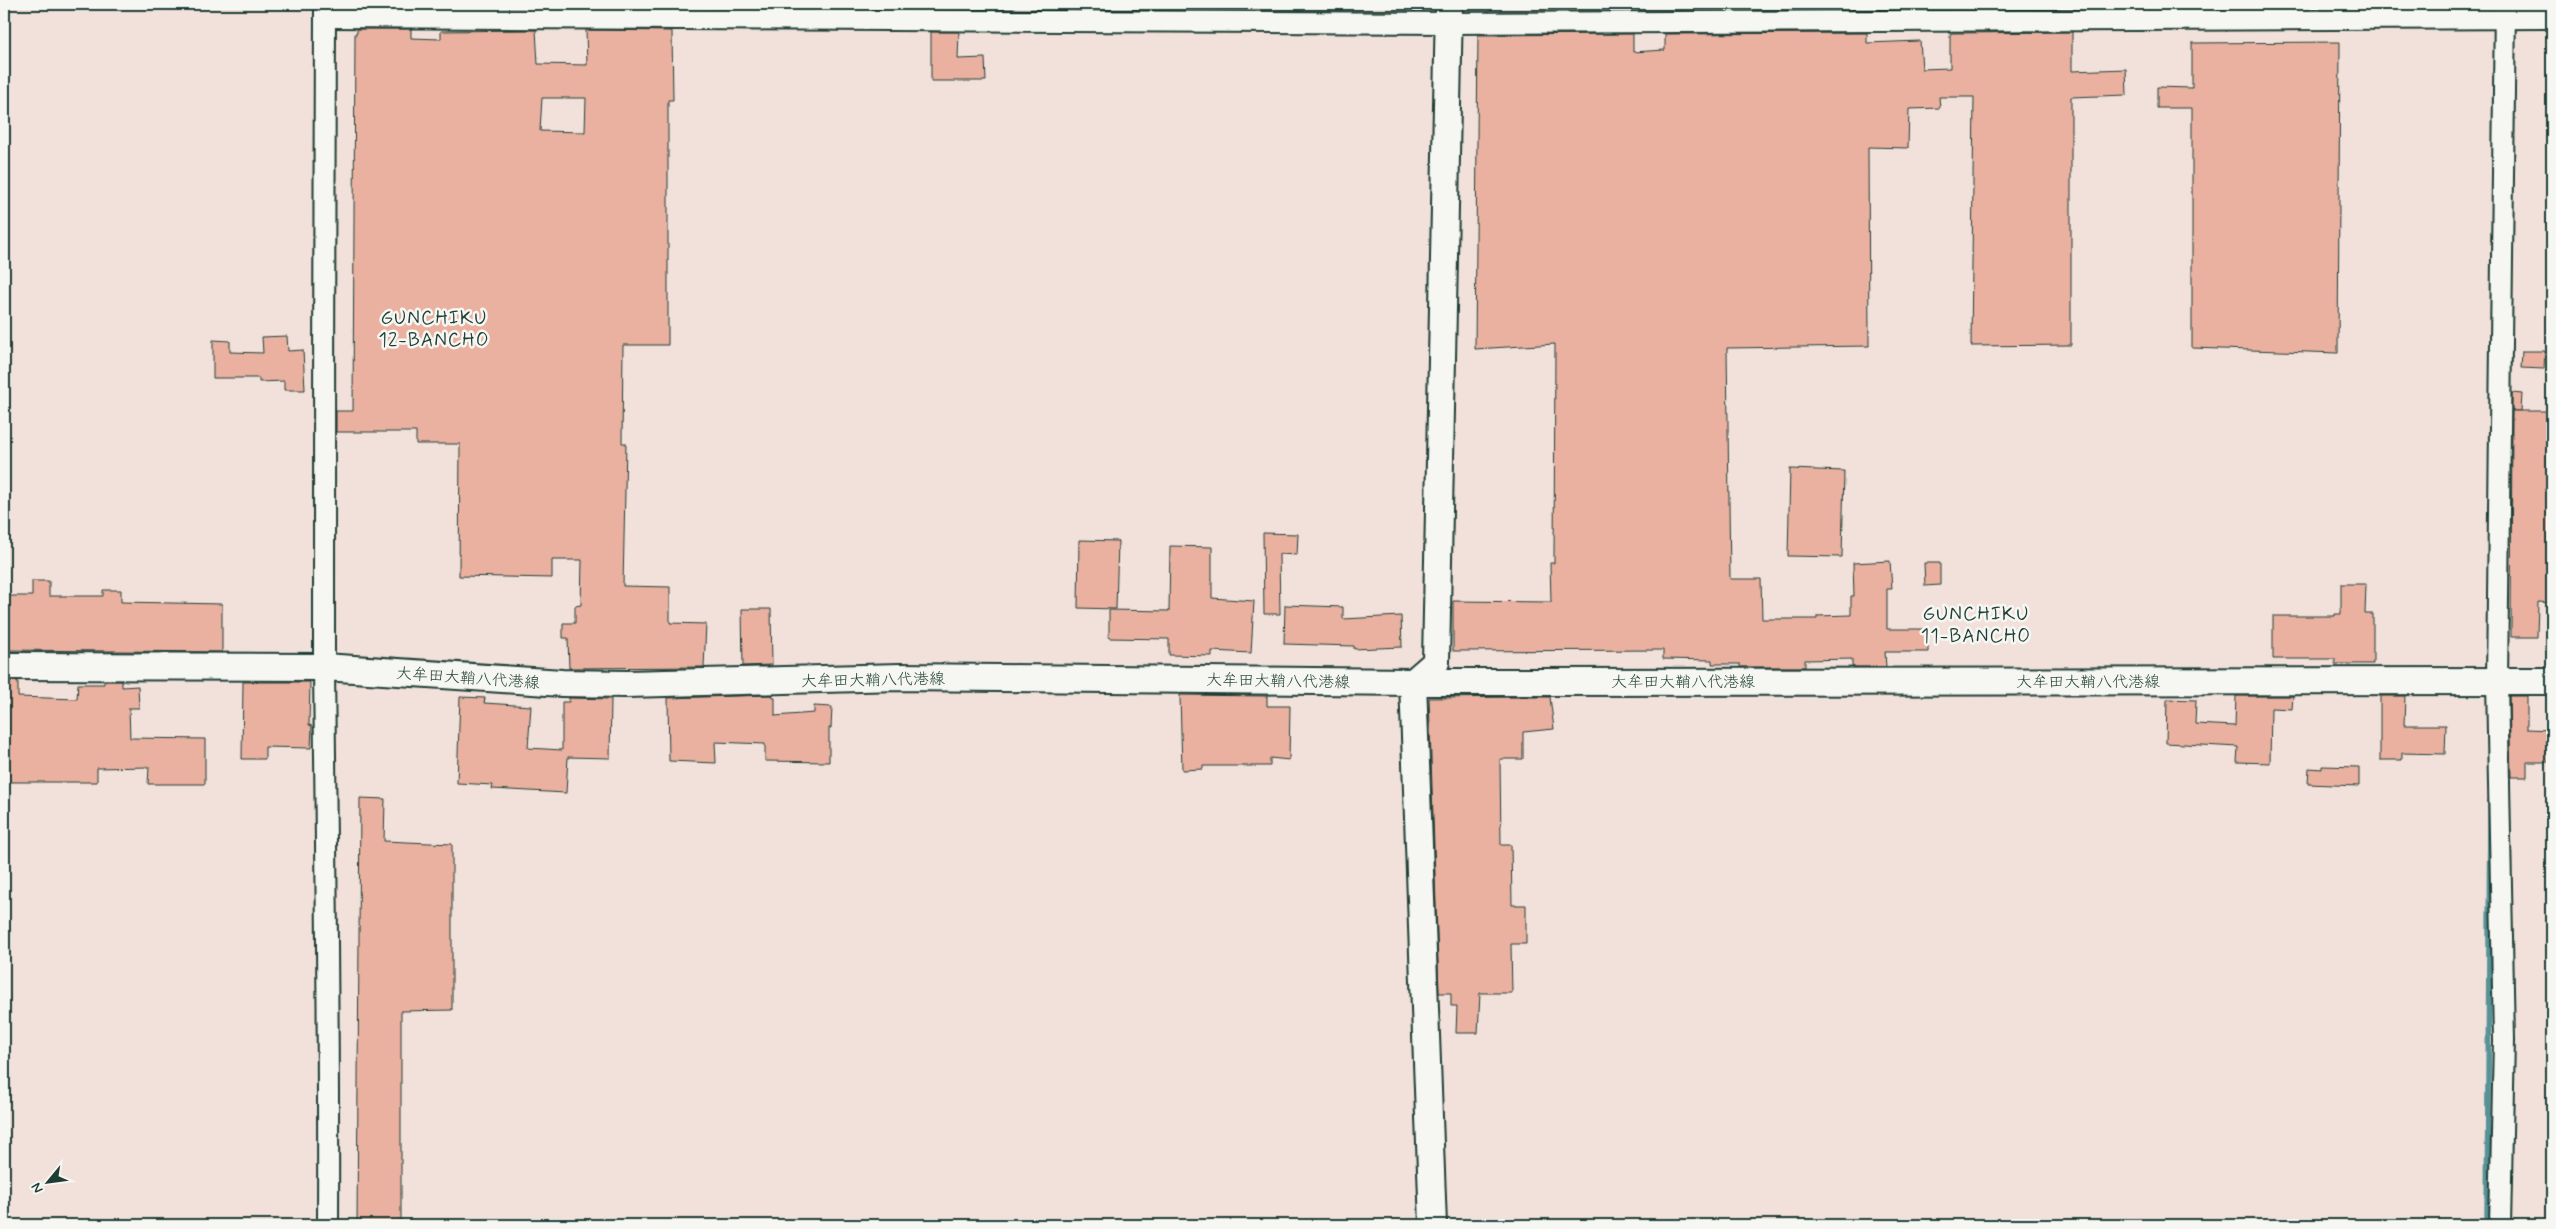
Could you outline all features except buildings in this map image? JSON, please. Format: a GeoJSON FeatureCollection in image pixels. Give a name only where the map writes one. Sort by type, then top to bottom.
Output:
{"type":"FeatureCollection","features":[{"type":"Feature","properties":{"kind":"main road"},"geometry":{"type":"LineString","coordinates":[[1433,1225],[1413,682],[1436,662],[1449,13]]}},
{"type":"Feature","properties":{"kind":"main road","name":"大牟田大鞘八代港線"},"geometry":{"type":"LineString","coordinates":[[4,666],[324,666],[562,683],[900,677],[1413,682],[2552,681]]}},
{"type":"Feature","properties":{"kind":"street"},"geometry":{"type":"LineString","coordinates":[[328,1225],[329,1003],[324,666],[323,174],[325,10],[1449,13],[2505,10],[2552,18]]}},
{"type":"Feature","properties":{"kind":"street"},"geometry":{"type":"LineString","coordinates":[[2500,1225],[2504,1040],[2497,681],[2505,10]]}},
{"type":"Feature","properties":{"kind":"waterway"},"geometry":{"type":"LineString","coordinates":[[2487,1225],[2490,801]]}},
{"type":"Feature","properties":{"kind":"district","name":"GUNCHIKU 12-BANCHO"},"geometry":{"type":"Point","coordinates":[434,328]}},
{"type":"Feature","properties":{"kind":"district","name":"GUNCHIKU 11-BANCHO"},"geometry":{"type":"Point","coordinates":[1976,624]}}]}
